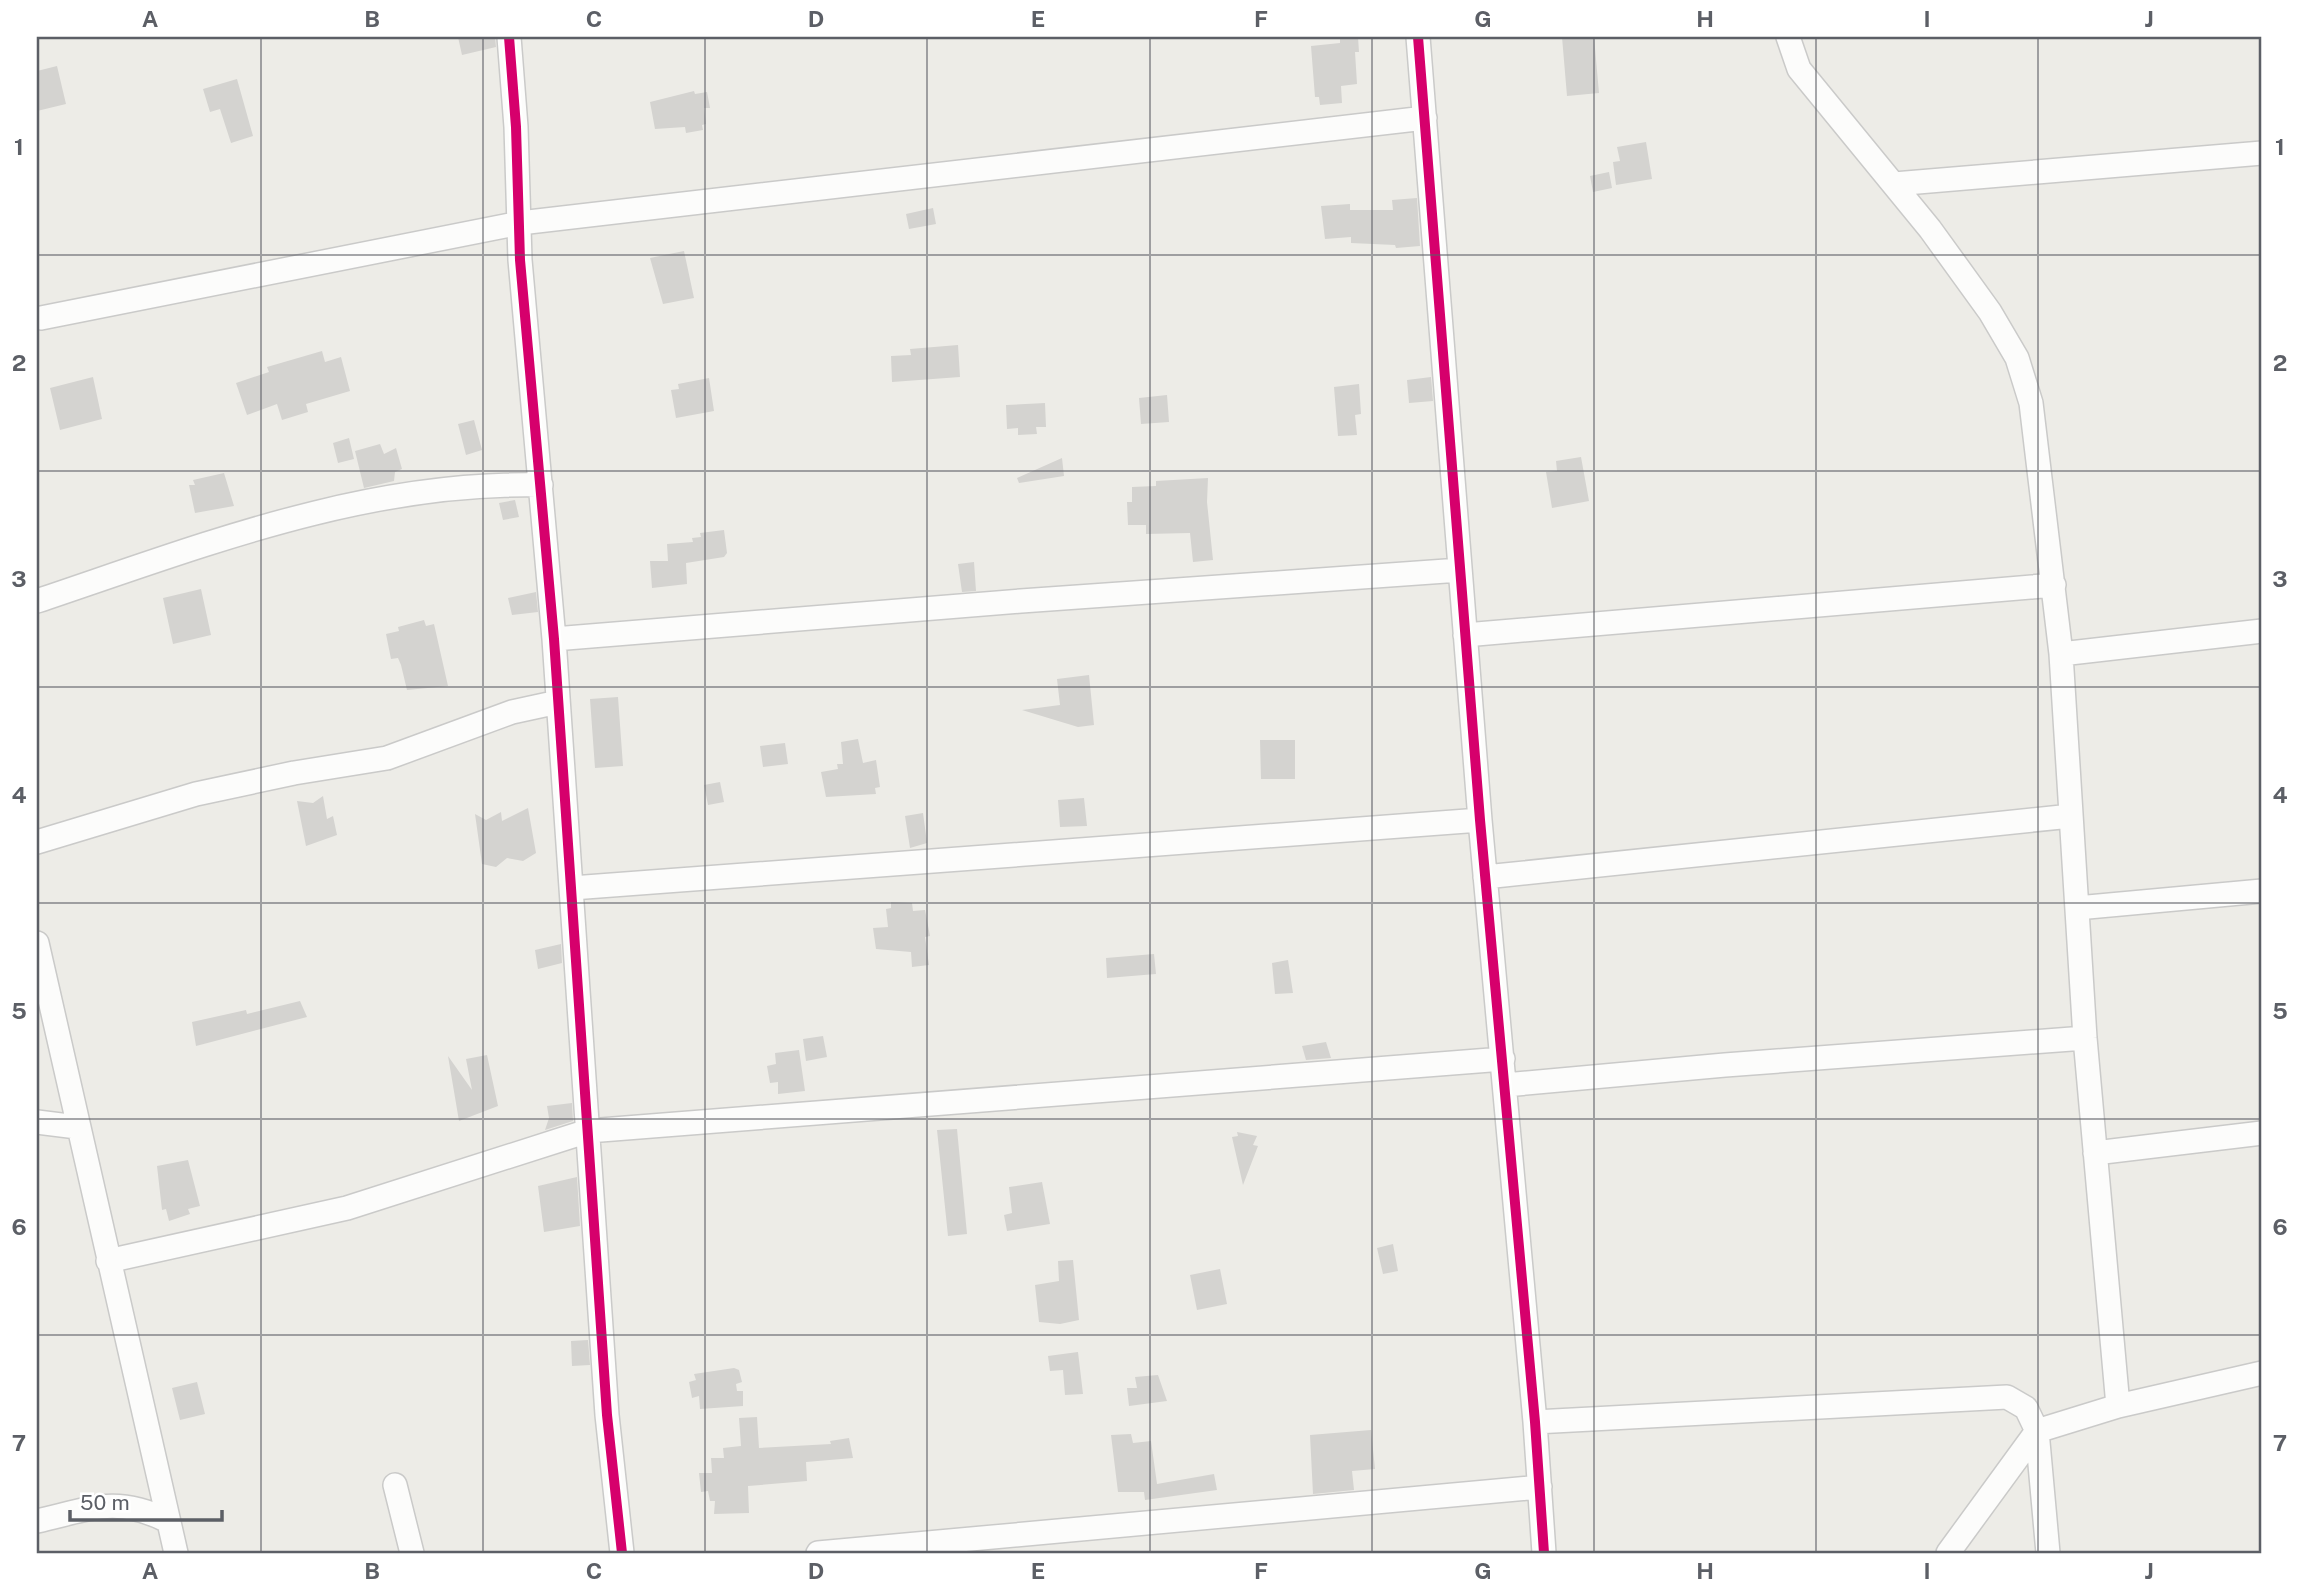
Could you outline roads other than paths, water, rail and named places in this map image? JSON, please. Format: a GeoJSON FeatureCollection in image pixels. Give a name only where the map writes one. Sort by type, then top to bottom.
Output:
{"type":"FeatureCollection","features":[{"type":"Feature","properties":{"kind":"street"},"geometry":{"type":"LineString","coordinates":[[509,37],[520,260],[554,639],[607,1415],[622,1553]]}},
{"type":"Feature","properties":{"kind":"street"},"geometry":{"type":"LineString","coordinates":[[1418,37],[1480,820],[1535,1422],[1544,1553]]}},
{"type":"Feature","properties":{"kind":"street"},"geometry":{"type":"LineString","coordinates":[[1788,37],[1799,69],[1894,184],[1990,312],[2017,358],[2031,403],[2061,654],[2085,1038],[2118,1406]]}},
{"type":"Feature","properties":{"kind":"street"},"geometry":{"type":"LineString","coordinates":[[41,318],[520,223],[1425,118]]}},
{"type":"Feature","properties":{"kind":"street"},"geometry":{"type":"LineString","coordinates":[[1894,184],[2262,153]]}},
{"type":"Feature","properties":{"kind":"street"},"geometry":{"type":"LineString","coordinates":[[37,600],[267,525],[356,502],[406,494],[506,485],[541,485]]}},
{"type":"Feature","properties":{"kind":"street"},"geometry":{"type":"LineString","coordinates":[[554,639],[1021,601],[1460,570]]}},
{"type":"Feature","properties":{"kind":"street"},"geometry":{"type":"LineString","coordinates":[[1465,635],[2053,585]]}},
{"type":"Feature","properties":{"kind":"street"},"geometry":{"type":"LineString","coordinates":[[2061,654],[2262,631]]}},
{"type":"Feature","properties":{"kind":"street"},"geometry":{"type":"LineString","coordinates":[[37,842],[196,794],[294,773],[387,758],[512,712],[558,702]]}},
{"type":"Feature","properties":{"kind":"street"},"geometry":{"type":"LineString","coordinates":[[1485,877],[2071,816]]}},
{"type":"Feature","properties":{"kind":"street"},"geometry":{"type":"LineString","coordinates":[[572,888],[1480,820]]}},
{"type":"Feature","properties":{"kind":"street"},"geometry":{"type":"LineString","coordinates":[[2077,908],[2262,891]]}},
{"type":"Feature","properties":{"kind":"street"},"geometry":{"type":"LineString","coordinates":[[37,943],[176,1553]]}},
{"type":"Feature","properties":{"kind":"street"},"geometry":{"type":"LineString","coordinates":[[1505,1085],[1738,1063],[2085,1038]]}},
{"type":"Feature","properties":{"kind":"street"},"geometry":{"type":"LineString","coordinates":[[108,1261],[347,1208],[588,1131],[1503,1059]]}},
{"type":"Feature","properties":{"kind":"street"},"geometry":{"type":"LineString","coordinates":[[37,1122],[77,1127]]}},
{"type":"Feature","properties":{"kind":"street"},"geometry":{"type":"LineString","coordinates":[[2095,1153],[2262,1133]]}},
{"type":"Feature","properties":{"kind":"street"},"geometry":{"type":"LineString","coordinates":[[1948,1553],[2037,1431],[2118,1406],[2262,1373]]}},
{"type":"Feature","properties":{"kind":"street"},"geometry":{"type":"LineString","coordinates":[[1535,1422],[2007,1397],[2026,1408],[2037,1431],[2048,1553]]}},
{"type":"Feature","properties":{"kind":"street"},"geometry":{"type":"LineString","coordinates":[[395,1485],[412,1553]]}},
{"type":"Feature","properties":{"kind":"street"},"geometry":{"type":"LineString","coordinates":[[818,1553],[1540,1488]]}},
{"type":"Feature","properties":{"kind":"street"},"geometry":{"type":"LineString","coordinates":[[37,1521],[113,1504],[142,1510],[168,1521]]}}]}
